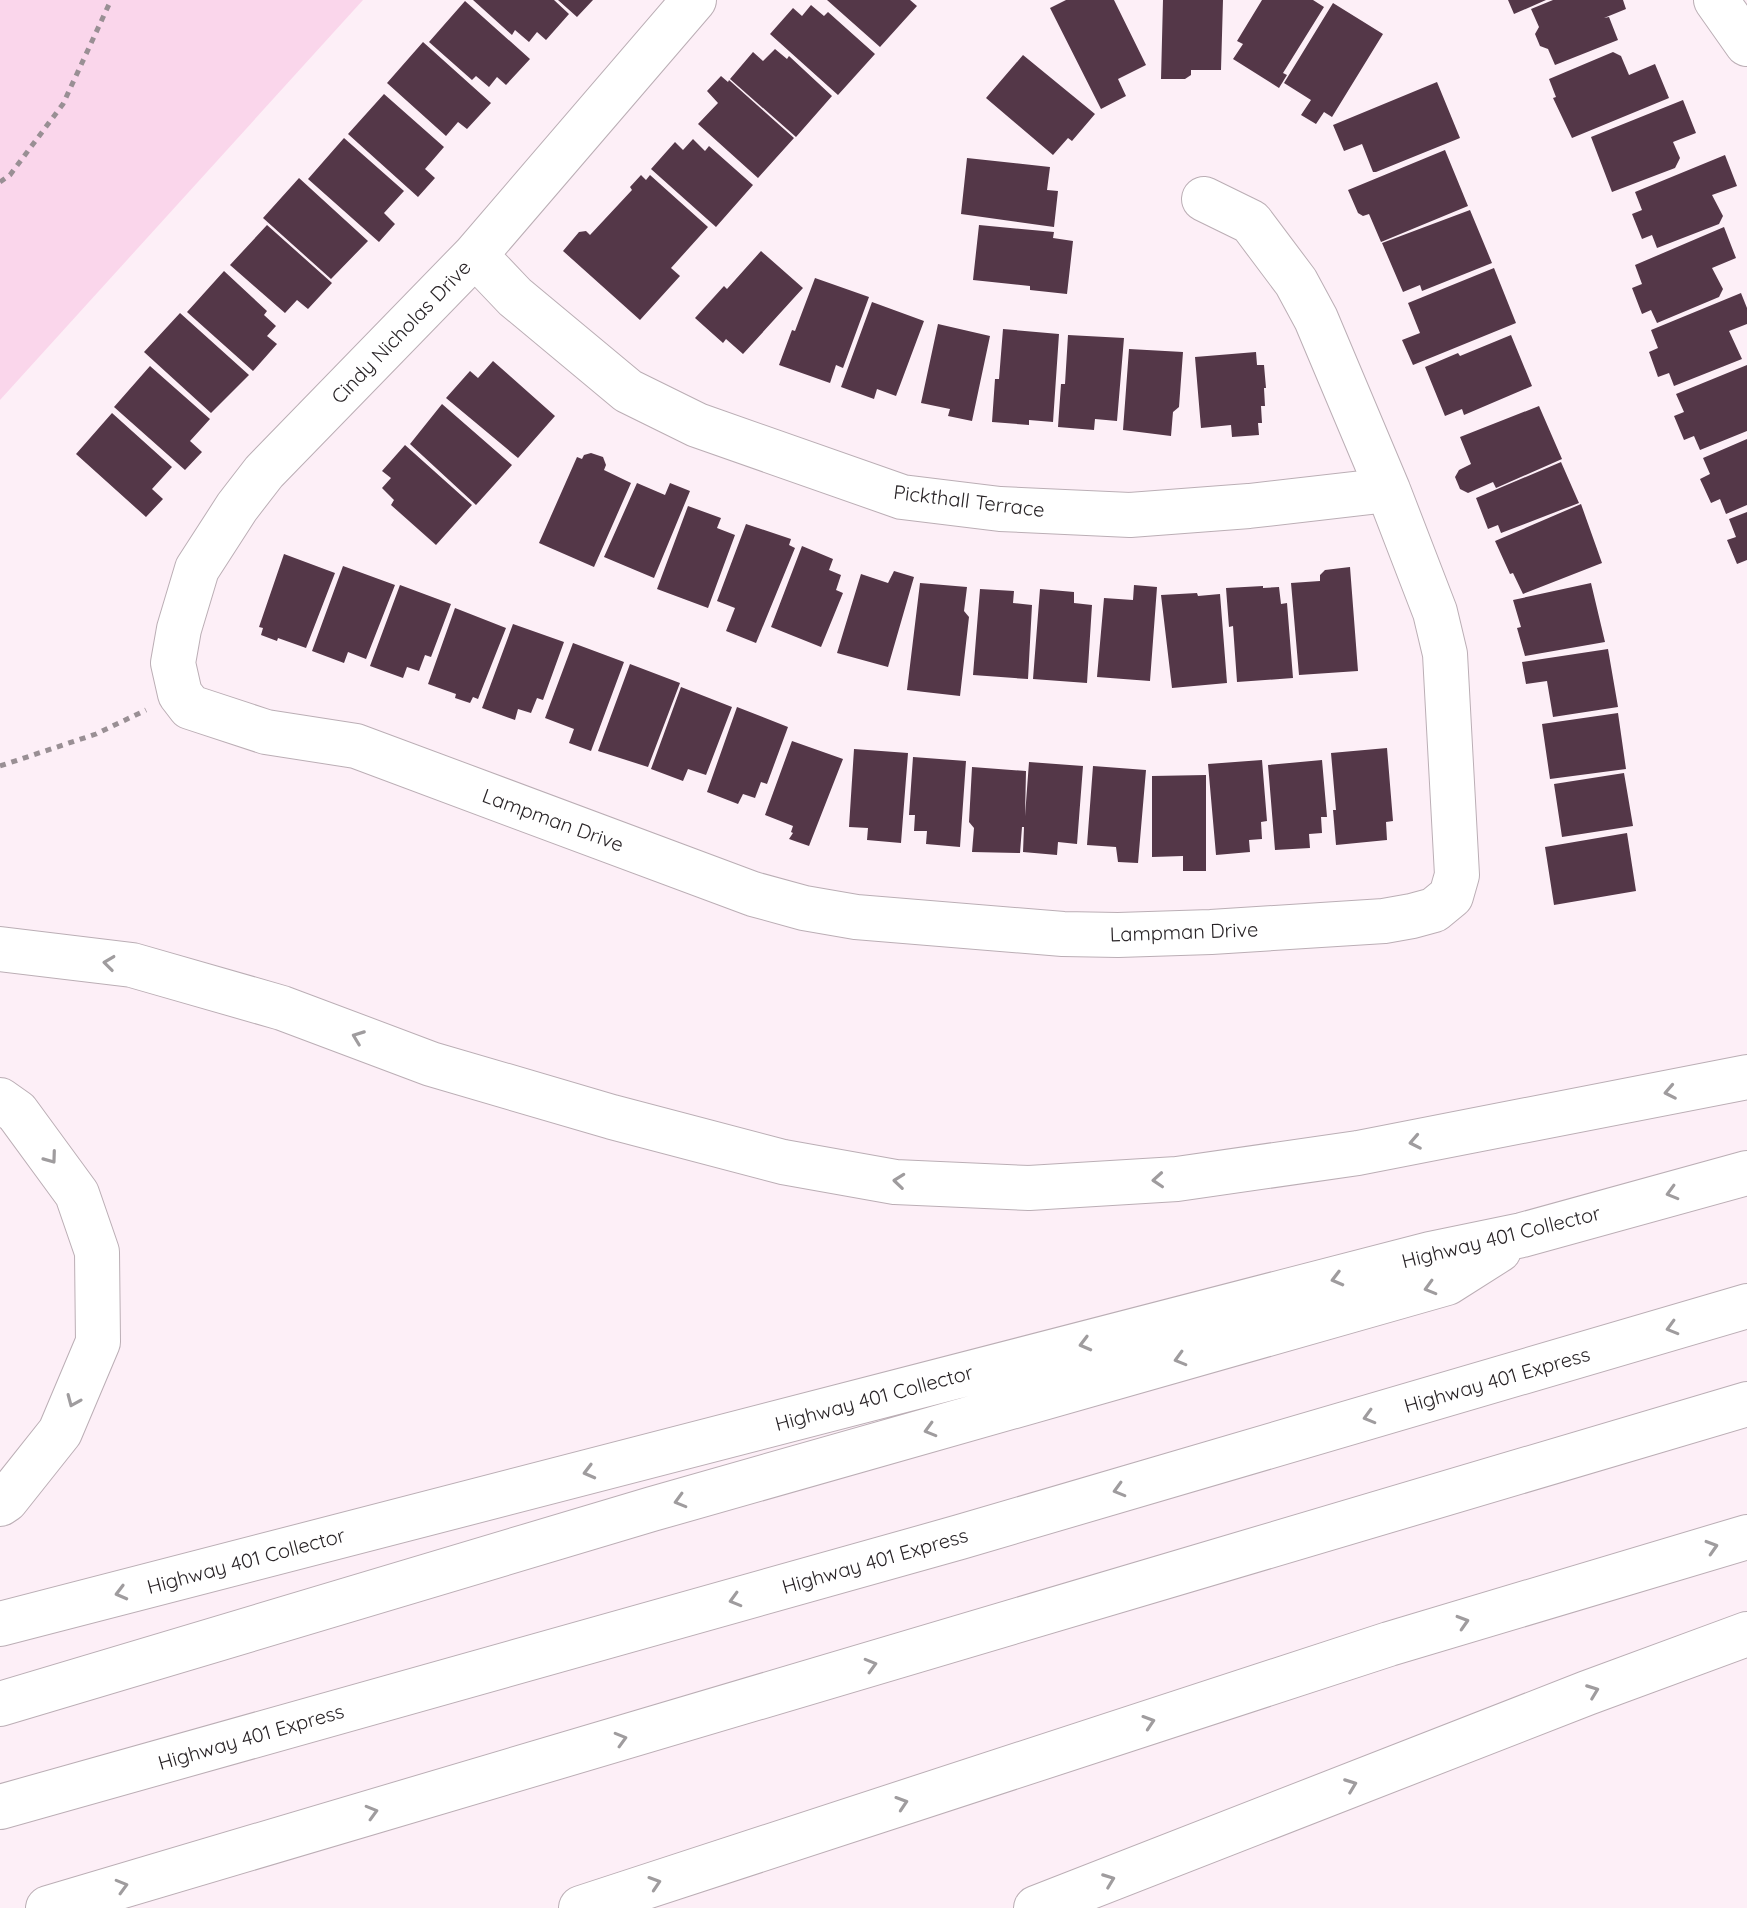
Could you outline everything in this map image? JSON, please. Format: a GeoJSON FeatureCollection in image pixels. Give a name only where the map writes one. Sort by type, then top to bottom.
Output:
{"type":"FeatureCollection","features":[{"type":"Feature","properties":{"kind":"main road","name":"Cindy Nicholas Drive"},"geometry":{"type":"LineString","coordinates":[[180,694],[173,663],[179,629],[197,569],[237,507],[264,472],[475,255],[694,0]]}},
{"type":"Feature","properties":{"kind":"main road"},"geometry":{"type":"LineString","coordinates":[[1716,0],[1747,44]]}},
{"type":"Feature","properties":{"kind":"main road","name":"Lampman Drive"},"geometry":{"type":"LineString","coordinates":[[180,694],[190,707],[229,721],[266,732],[356,746],[753,894],[804,908],[856,917],[1063,934],[1118,935],[1384,921],[1434,910],[1451,896],[1457,875],[1445,654],[1435,612],[1316,319],[1290,272],[1251,222],[1204,199]]}},
{"type":"Feature","properties":{"kind":"main road","name":"Pickthall Terrace"},"geometry":{"type":"LineString","coordinates":[[475,255],[515,297],[628,391],[697,425],[902,497],[1000,509],[1130,515],[1249,506],[1388,490]]}},
{"type":"Feature","properties":{"kind":"main road"},"geometry":{"type":"LineString","coordinates":[[0,949],[132,965],[282,1008],[431,1064],[612,1117],[783,1162],[895,1182],[1029,1188],[1177,1179],[1358,1153],[1747,1077]]}},
{"type":"Feature","properties":{"kind":"main road"},"geometry":{"type":"LineString","coordinates":[[0,1100],[17,1112],[77,1194],[97,1252],[98,1312],[98,1342],[60,1432],[0,1504]]}},
{"type":"Feature","properties":{"kind":"main road","name":"Highway 401 Collector"},"geometry":{"type":"LineString","coordinates":[[0,1624],[1430,1254],[1522,1235],[1747,1173]]}},
{"type":"Feature","properties":{"kind":"main road"},"geometry":{"type":"LineString","coordinates":[[0,1704],[652,1509],[1447,1283],[1522,1235]]}},
{"type":"Feature","properties":{"kind":"main road","name":"Highway 401 Express"},"geometry":{"type":"LineString","coordinates":[[0,1807],[945,1541],[1747,1306]]}},
{"type":"Feature","properties":{"kind":"main road"},"geometry":{"type":"LineString","coordinates":[[48,1908],[1747,1404]]}},
{"type":"Feature","properties":{"kind":"main road"},"geometry":{"type":"LineString","coordinates":[[581,1908],[1374,1649],[1747,1537]]}},
{"type":"Feature","properties":{"kind":"main road"},"geometry":{"type":"LineString","coordinates":[[1036,1908],[1587,1693],[1747,1634]]}},
{"type":"Feature","properties":{"kind":"path"},"geometry":{"type":"LineString","coordinates":[[0,182],[10,175],[63,104],[111,0]]}},
{"type":"Feature","properties":{"kind":"path"},"geometry":{"type":"LineString","coordinates":[[0,766],[96,734],[180,694]]}},
{"type":"Feature","properties":{"kind":"shaded area"},"geometry":{"type":"Polygon","coordinates":[[[0,0],[363,0],[0,400],[0,0]]]}},
{"type":"Feature","properties":{"kind":"building"},"geometry":{"type":"Polygon","coordinates":[[[473,0],[554,0],[569,14],[546,40],[537,32],[529,42],[515,30],[512,35],[473,0]]]}},
{"type":"Feature","properties":{"kind":"building"},"geometry":{"type":"Polygon","coordinates":[[[558,0],[593,0],[577,17],[558,0]]]}},
{"type":"Feature","properties":{"kind":"building"},"geometry":{"type":"Polygon","coordinates":[[[827,0],[910,0],[917,6],[880,47],[827,0]]]}},
{"type":"Feature","properties":{"kind":"building"},"geometry":{"type":"Polygon","coordinates":[[[1066,0],[1114,0],[1146,65],[1118,79],[1126,96],[1101,109],[1050,8],[1066,0]]]}},
{"type":"Feature","properties":{"kind":"building"},"geometry":{"type":"Polygon","coordinates":[[[1163,0],[1223,0],[1221,70],[1191,70],[1191,75],[1185,79],[1161,79],[1163,0]]]}},
{"type":"Feature","properties":{"kind":"building"},"geometry":{"type":"Polygon","coordinates":[[[1262,0],[1313,0],[1324,7],[1283,73],[1287,75],[1279,88],[1233,59],[1243,44],[1237,41],[1262,0]]]}},
{"type":"Feature","properties":{"kind":"building"},"geometry":{"type":"Polygon","coordinates":[[[1508,0],[1546,0],[1514,14],[1508,0]]]}},
{"type":"Feature","properties":{"kind":"building"},"geometry":{"type":"Polygon","coordinates":[[[1553,0],[1623,0],[1626,9],[1604,18],[1609,17],[1618,40],[1555,65],[1548,49],[1540,46],[1535,34],[1539,27],[1531,9],[1553,0]]]}},
{"type":"Feature","properties":{"kind":"building"},"geometry":{"type":"Polygon","coordinates":[[[465,1],[530,59],[506,85],[497,77],[489,87],[476,76],[472,80],[429,42],[465,1]]]}},
{"type":"Feature","properties":{"kind":"building"},"geometry":{"type":"Polygon","coordinates":[[[1333,3],[1383,34],[1332,117],[1324,112],[1316,124],[1301,115],[1311,100],[1284,83],[1333,3]]]}},
{"type":"Feature","properties":{"kind":"building"},"geometry":{"type":"Polygon","coordinates":[[[811,5],[824,16],[828,12],[875,54],[838,95],[770,34],[793,8],[802,16],[811,5]]]}},
{"type":"Feature","properties":{"kind":"building"},"geometry":{"type":"Polygon","coordinates":[[[423,42],[491,103],[467,129],[458,122],[446,136],[387,83],[423,42]]]}},
{"type":"Feature","properties":{"kind":"building"},"geometry":{"type":"Polygon","coordinates":[[[775,49],[787,59],[789,56],[832,96],[796,137],[730,79],[753,52],[763,61],[775,49]]]}},
{"type":"Feature","properties":{"kind":"building"},"geometry":{"type":"Polygon","coordinates":[[[1613,52],[1621,56],[1629,75],[1655,64],[1669,98],[1572,138],[1553,98],[1556,97],[1549,79],[1613,52]]]}},
{"type":"Feature","properties":{"kind":"building"},"geometry":{"type":"Polygon","coordinates":[[[1023,55],[1095,114],[1072,141],[1068,138],[1053,155],[986,98],[1023,55]]]}},
{"type":"Feature","properties":{"kind":"building"},"geometry":{"type":"Polygon","coordinates":[[[721,76],[794,138],[758,178],[698,124],[718,103],[707,91],[721,76]]]}},
{"type":"Feature","properties":{"kind":"building"},"geometry":{"type":"Polygon","coordinates":[[[1437,82],[1460,138],[1376,172],[1373,172],[1362,144],[1344,151],[1333,125],[1437,82]]]}},
{"type":"Feature","properties":{"kind":"building"},"geometry":{"type":"Polygon","coordinates":[[[384,94],[444,147],[425,169],[435,178],[418,197],[348,134],[384,94]]]}},
{"type":"Feature","properties":{"kind":"building"},"geometry":{"type":"Polygon","coordinates":[[[1683,100],[1696,133],[1673,142],[1680,158],[1675,168],[1612,192],[1591,137],[1683,100]]]}},
{"type":"Feature","properties":{"kind":"building"},"geometry":{"type":"Polygon","coordinates":[[[344,138],[404,191],[384,213],[395,224],[379,242],[308,179],[344,138]]]}},
{"type":"Feature","properties":{"kind":"building"},"geometry":{"type":"Polygon","coordinates":[[[693,139],[705,151],[709,146],[753,185],[716,227],[651,169],[675,142],[683,150],[693,139]]]}},
{"type":"Feature","properties":{"kind":"building"},"geometry":{"type":"Polygon","coordinates":[[[1445,150],[1468,206],[1381,242],[1369,214],[1363,216],[1358,213],[1348,190],[1445,150]]]}},
{"type":"Feature","properties":{"kind":"building"},"geometry":{"type":"Polygon","coordinates":[[[1725,155],[1737,186],[1712,195],[1723,216],[1719,224],[1657,248],[1652,235],[1642,239],[1632,214],[1642,210],[1635,192],[1725,155]]]}},
{"type":"Feature","properties":{"kind":"building"},"geometry":{"type":"Polygon","coordinates":[[[967,158],[1050,167],[1047,190],[1058,191],[1054,227],[961,214],[967,158]]]}},
{"type":"Feature","properties":{"kind":"building"},"geometry":{"type":"Polygon","coordinates":[[[641,175],[646,180],[650,175],[708,227],[671,268],[680,276],[640,320],[563,251],[579,232],[586,231],[590,235],[632,190],[630,187],[641,175]]]}},
{"type":"Feature","properties":{"kind":"building"},"geometry":{"type":"Polygon","coordinates":[[[299,178],[368,241],[331,279],[263,218],[299,178]]]}},
{"type":"Feature","properties":{"kind":"building"},"geometry":{"type":"Polygon","coordinates":[[[1470,210],[1492,263],[1422,291],[1420,285],[1403,292],[1382,243],[1470,210]]]}},
{"type":"Feature","properties":{"kind":"building"},"geometry":{"type":"Polygon","coordinates":[[[267,225],[332,283],[308,309],[297,300],[285,313],[230,265],[267,225]]]}},
{"type":"Feature","properties":{"kind":"building"},"geometry":{"type":"Polygon","coordinates":[[[979,225],[1054,232],[1053,238],[1073,241],[1067,294],[1030,290],[1030,286],[973,280],[979,225]]]}},
{"type":"Feature","properties":{"kind":"building"},"geometry":{"type":"Polygon","coordinates":[[[1724,227],[1736,258],[1712,268],[1723,289],[1719,297],[1657,323],[1651,310],[1642,314],[1632,288],[1642,284],[1635,265],[1724,227]]]}},
{"type":"Feature","properties":{"kind":"building"},"geometry":{"type":"Polygon","coordinates":[[[761,251],[803,288],[743,354],[726,339],[723,343],[695,318],[724,286],[727,289],[761,251]]]}},
{"type":"Feature","properties":{"kind":"building"},"geometry":{"type":"Polygon","coordinates":[[[1494,268],[1516,323],[1413,365],[1402,340],[1420,333],[1408,303],[1494,268]]]}},
{"type":"Feature","properties":{"kind":"building"},"geometry":{"type":"Polygon","coordinates":[[[224,271],[267,311],[264,315],[276,326],[267,336],[277,344],[253,371],[187,312],[224,271]]]}},
{"type":"Feature","properties":{"kind":"building"},"geometry":{"type":"Polygon","coordinates":[[[815,278],[869,297],[843,368],[836,365],[830,383],[779,365],[815,278]]]}},
{"type":"Feature","properties":{"kind":"building"},"geometry":{"type":"Polygon","coordinates":[[[1741,293],[1747,308],[1747,324],[1729,331],[1742,359],[1674,386],[1669,373],[1658,377],[1649,352],[1658,348],[1651,330],[1741,293]]]}},
{"type":"Feature","properties":{"kind":"building"},"geometry":{"type":"Polygon","coordinates":[[[872,302],[924,321],[896,396],[877,389],[874,399],[841,387],[872,302]]]}},
{"type":"Feature","properties":{"kind":"building"},"geometry":{"type":"Polygon","coordinates":[[[180,313],[249,375],[211,413],[144,352],[180,313]]]}},
{"type":"Feature","properties":{"kind":"building"},"geometry":{"type":"Polygon","coordinates":[[[938,324],[990,336],[972,421],[948,416],[950,409],[921,403],[938,324]]]}},
{"type":"Feature","properties":{"kind":"building"},"geometry":{"type":"Polygon","coordinates":[[[1003,329],[1059,334],[1053,422],[1029,420],[1029,425],[992,422],[1003,329]]]}},
{"type":"Feature","properties":{"kind":"building"},"geometry":{"type":"Polygon","coordinates":[[[1068,335],[1124,338],[1117,421],[1095,419],[1094,430],[1058,427],[1068,335]]]}},
{"type":"Feature","properties":{"kind":"building"},"geometry":{"type":"Polygon","coordinates":[[[1511,335],[1532,386],[1464,415],[1462,409],[1445,416],[1425,367],[1511,335]]]}},
{"type":"Feature","properties":{"kind":"building"},"geometry":{"type":"Polygon","coordinates":[[[1129,349],[1183,352],[1179,407],[1173,412],[1171,436],[1123,430],[1129,349]]]}},
{"type":"Feature","properties":{"kind":"building"},"geometry":{"type":"Polygon","coordinates":[[[1256,352],[1257,365],[1264,365],[1266,388],[1265,406],[1261,406],[1262,423],[1258,423],[1259,435],[1232,437],[1231,425],[1201,428],[1195,357],[1256,352]]]}},
{"type":"Feature","properties":{"kind":"building"},"geometry":{"type":"Polygon","coordinates":[[[493,361],[555,416],[518,458],[446,398],[470,371],[478,378],[493,361]]]}},
{"type":"Feature","properties":{"kind":"building"},"geometry":{"type":"Polygon","coordinates":[[[1747,365],[1747,431],[1700,450],[1694,436],[1684,440],[1674,416],[1684,412],[1676,394],[1747,365]]]}},
{"type":"Feature","properties":{"kind":"building"},"geometry":{"type":"Polygon","coordinates":[[[150,366],[210,419],[190,441],[202,452],[185,470],[114,407],[150,366]]]}},
{"type":"Feature","properties":{"kind":"building"},"geometry":{"type":"Polygon","coordinates":[[[442,404],[512,465],[476,505],[410,444],[442,404]]]}},
{"type":"Feature","properties":{"kind":"building"},"geometry":{"type":"Polygon","coordinates":[[[1539,406],[1562,459],[1496,488],[1493,482],[1468,493],[1460,489],[1455,477],[1459,470],[1471,464],[1460,437],[1539,406]]]}},
{"type":"Feature","properties":{"kind":"building"},"geometry":{"type":"Polygon","coordinates":[[[112,413],[172,467],[152,489],[163,499],[146,517],[76,454],[112,413]]]}},
{"type":"Feature","properties":{"kind":"building"},"geometry":{"type":"Polygon","coordinates":[[[1747,439],[1747,505],[1726,514],[1720,499],[1711,503],[1700,479],[1710,474],[1703,458],[1747,439]]]}},
{"type":"Feature","properties":{"kind":"building"},"geometry":{"type":"Polygon","coordinates":[[[405,445],[472,505],[436,545],[391,505],[394,500],[382,488],[391,478],[382,471],[405,445]]]}},
{"type":"Feature","properties":{"kind":"building"},"geometry":{"type":"Polygon","coordinates":[[[591,453],[603,457],[604,470],[631,483],[594,567],[539,543],[577,457],[582,459],[591,453]]]}},
{"type":"Feature","properties":{"kind":"building"},"geometry":{"type":"Polygon","coordinates":[[[1561,462],[1579,503],[1501,533],[1498,525],[1488,529],[1476,498],[1561,462]]]}},
{"type":"Feature","properties":{"kind":"building"},"geometry":{"type":"Polygon","coordinates":[[[637,483],[665,495],[670,483],[690,491],[654,578],[604,557],[637,483]]]}},
{"type":"Feature","properties":{"kind":"building"},"geometry":{"type":"Polygon","coordinates":[[[1581,504],[1602,563],[1523,594],[1495,541],[1581,504]]]}},
{"type":"Feature","properties":{"kind":"building"},"geometry":{"type":"Polygon","coordinates":[[[688,506],[721,518],[717,528],[735,535],[708,608],[657,589],[688,506]]]}},
{"type":"Feature","properties":{"kind":"building"},"geometry":{"type":"Polygon","coordinates":[[[1747,512],[1747,560],[1737,564],[1727,540],[1736,537],[1729,519],[1747,512]]]}},
{"type":"Feature","properties":{"kind":"building"},"geometry":{"type":"Polygon","coordinates":[[[746,524],[791,539],[789,545],[795,548],[756,643],[726,631],[735,608],[717,601],[746,524]]]}},
{"type":"Feature","properties":{"kind":"building"},"geometry":{"type":"Polygon","coordinates":[[[802,546],[833,559],[829,570],[841,575],[836,590],[843,593],[821,647],[771,627],[802,546]]]}},
{"type":"Feature","properties":{"kind":"building"},"geometry":{"type":"Polygon","coordinates":[[[284,554],[335,573],[306,648],[261,635],[263,628],[259,627],[284,554]]]}},
{"type":"Feature","properties":{"kind":"building"},"geometry":{"type":"Polygon","coordinates":[[[343,566],[395,585],[366,659],[348,652],[344,663],[312,651],[343,566]]]}},
{"type":"Feature","properties":{"kind":"building"},"geometry":{"type":"Polygon","coordinates":[[[1350,567],[1358,671],[1299,675],[1291,583],[1320,581],[1320,575],[1325,570],[1350,567]]]}},
{"type":"Feature","properties":{"kind":"building"},"geometry":{"type":"Polygon","coordinates":[[[894,571],[914,577],[888,667],[837,653],[861,574],[888,583],[894,571]]]}},
{"type":"Feature","properties":{"kind":"building"},"geometry":{"type":"Polygon","coordinates":[[[920,583],[967,587],[964,611],[969,617],[960,696],[907,690],[920,583]]]}},
{"type":"Feature","properties":{"kind":"building"},"geometry":{"type":"Polygon","coordinates":[[[1591,583],[1605,642],[1525,656],[1513,600],[1591,583]]]}},
{"type":"Feature","properties":{"kind":"building"},"geometry":{"type":"Polygon","coordinates":[[[400,585],[451,604],[431,657],[425,655],[419,671],[407,667],[403,678],[370,666],[400,585]]]}},
{"type":"Feature","properties":{"kind":"building"},"geometry":{"type":"Polygon","coordinates":[[[1134,585],[1157,587],[1150,681],[1097,677],[1104,598],[1133,600],[1134,585]]]}},
{"type":"Feature","properties":{"kind":"building"},"geometry":{"type":"Polygon","coordinates":[[[1279,587],[1281,604],[1287,603],[1293,678],[1237,682],[1233,626],[1229,627],[1226,588],[1279,587]]]}},
{"type":"Feature","properties":{"kind":"building"},"geometry":{"type":"Polygon","coordinates":[[[980,589],[1014,591],[1013,603],[1032,605],[1028,679],[973,675],[980,589]]]}},
{"type":"Feature","properties":{"kind":"building"},"geometry":{"type":"Polygon","coordinates":[[[1040,589],[1074,592],[1074,603],[1092,605],[1087,683],[1033,679],[1040,589]]]}},
{"type":"Feature","properties":{"kind":"building"},"geometry":{"type":"Polygon","coordinates":[[[1197,593],[1198,596],[1220,594],[1227,683],[1172,688],[1161,595],[1197,593]]]}},
{"type":"Feature","properties":{"kind":"building"},"geometry":{"type":"Polygon","coordinates":[[[455,608],[506,628],[478,699],[473,697],[470,703],[455,698],[456,694],[428,684],[455,608]]]}},
{"type":"Feature","properties":{"kind":"building"},"geometry":{"type":"Polygon","coordinates":[[[513,624],[564,642],[543,700],[537,698],[531,713],[518,709],[515,720],[482,708],[513,624]]]}},
{"type":"Feature","properties":{"kind":"building"},"geometry":{"type":"Polygon","coordinates":[[[573,643],[624,662],[591,751],[569,743],[574,729],[545,718],[573,643]]]}},
{"type":"Feature","properties":{"kind":"building"},"geometry":{"type":"Polygon","coordinates":[[[1608,649],[1618,707],[1553,717],[1547,681],[1526,684],[1522,662],[1608,649]]]}},
{"type":"Feature","properties":{"kind":"building"},"geometry":{"type":"Polygon","coordinates":[[[630,664],[680,683],[648,767],[598,751],[630,664]]]}},
{"type":"Feature","properties":{"kind":"building"},"geometry":{"type":"Polygon","coordinates":[[[681,687],[732,707],[706,775],[688,769],[683,781],[651,769],[681,687]]]}},
{"type":"Feature","properties":{"kind":"building"},"geometry":{"type":"Polygon","coordinates":[[[737,707],[788,727],[767,784],[761,782],[755,798],[743,794],[738,804],[707,792],[737,707]]]}},
{"type":"Feature","properties":{"kind":"building"},"geometry":{"type":"Polygon","coordinates":[[[1618,713],[1626,769],[1550,779],[1542,724],[1618,713]]]}},
{"type":"Feature","properties":{"kind":"building"},"geometry":{"type":"Polygon","coordinates":[[[792,741],[843,759],[809,846],[789,839],[793,826],[765,815],[792,741]]]}},
{"type":"Feature","properties":{"kind":"building"},"geometry":{"type":"Polygon","coordinates":[[[1387,748],[1393,821],[1386,822],[1387,840],[1336,845],[1331,753],[1387,748]]]}},
{"type":"Feature","properties":{"kind":"building"},"geometry":{"type":"Polygon","coordinates":[[[854,749],[908,753],[901,843],[867,840],[868,828],[849,827],[854,749]]]}},
{"type":"Feature","properties":{"kind":"building"},"geometry":{"type":"Polygon","coordinates":[[[913,757],[966,761],[960,847],[926,844],[927,831],[914,831],[915,815],[909,815],[913,757]]]}},
{"type":"Feature","properties":{"kind":"building"},"geometry":{"type":"Polygon","coordinates":[[[1262,760],[1267,821],[1261,822],[1262,839],[1249,840],[1250,852],[1216,855],[1208,764],[1262,760]]]}},
{"type":"Feature","properties":{"kind":"building"},"geometry":{"type":"Polygon","coordinates":[[[1322,760],[1327,817],[1321,817],[1322,833],[1309,834],[1310,848],[1275,850],[1268,765],[1322,760]]]}},
{"type":"Feature","properties":{"kind":"building"},"geometry":{"type":"Polygon","coordinates":[[[1029,762],[1083,766],[1077,844],[1058,842],[1057,855],[1023,852],[1022,827],[1020,853],[972,852],[974,828],[969,822],[972,767],[1026,771],[1025,816],[1029,762]]]}},
{"type":"Feature","properties":{"kind":"building"},"geometry":{"type":"Polygon","coordinates":[[[1093,766],[1146,770],[1138,863],[1118,862],[1116,847],[1087,845],[1093,766]]]}},
{"type":"Feature","properties":{"kind":"building"},"geometry":{"type":"Polygon","coordinates":[[[1624,773],[1633,826],[1562,837],[1554,784],[1624,773]]]}},
{"type":"Feature","properties":{"kind":"building"},"geometry":{"type":"Polygon","coordinates":[[[1206,775],[1206,871],[1183,871],[1183,856],[1152,857],[1152,776],[1206,775]]]}},
{"type":"Feature","properties":{"kind":"building"},"geometry":{"type":"Polygon","coordinates":[[[1627,833],[1636,891],[1554,905],[1545,847],[1627,833]]]}}]}
